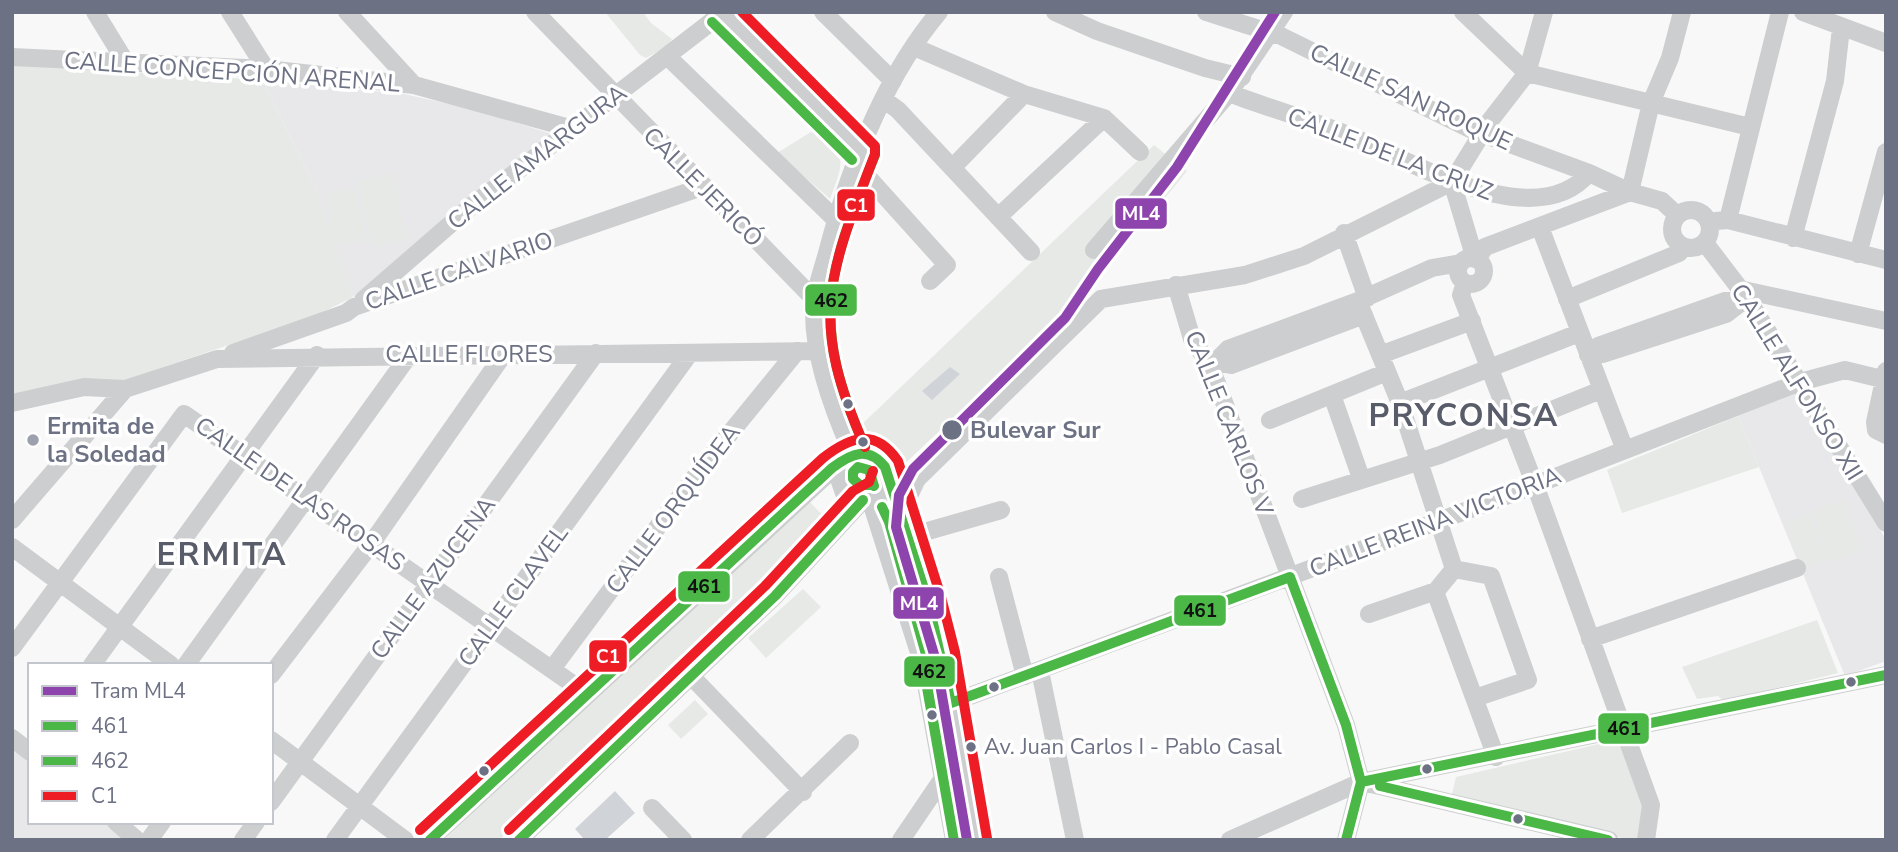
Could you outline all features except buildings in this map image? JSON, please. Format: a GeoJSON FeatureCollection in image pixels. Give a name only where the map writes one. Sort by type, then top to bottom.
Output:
{"type":"FeatureCollection","features":[{"type":"Feature","properties":{"kind":"street"},"geometry":{"type":"LineString","coordinates":[[95,12],[125,61]]}},
{"type":"Feature","properties":{"kind":"street"},"geometry":{"type":"LineString","coordinates":[[230,12],[266,69]]}},
{"type":"Feature","properties":{"kind":"street"},"geometry":{"type":"LineString","coordinates":[[346,12],[414,85]]}},
{"type":"Feature","properties":{"kind":"street","name":"CALLE JERICÓ"},"geometry":{"type":"LineString","coordinates":[[535,12],[613,96],[815,300]]}},
{"type":"Feature","properties":{"kind":"street"},"geometry":{"type":"LineString","coordinates":[[822,12],[893,81]]}},
{"type":"Feature","properties":{"kind":"street"},"geometry":{"type":"LineString","coordinates":[[1055,12],[1097,31],[1205,68],[1242,77]]}},
{"type":"Feature","properties":{"kind":"street","name":"CALLE SAN ROQUE"},"geometry":{"type":"LineString","coordinates":[[1206,12],[1255,24],[1482,135],[1589,173],[1630,192],[1662,201],[1676,215]]}},
{"type":"Feature","properties":{"kind":"street"},"geometry":{"type":"LineString","coordinates":[[1094,250],[1242,77],[1255,24],[1284,12]]}},
{"type":"Feature","properties":{"kind":"street"},"geometry":{"type":"LineString","coordinates":[[1463,12],[1527,72],[1750,127]]}},
{"type":"Feature","properties":{"kind":"street"},"geometry":{"type":"LineString","coordinates":[[906,530],[907,503],[918,480],[1101,299],[1245,275],[1304,256],[1344,233],[1452,182],[1527,72],[1544,12]]}},
{"type":"Feature","properties":{"kind":"street"},"geometry":{"type":"LineString","coordinates":[[1646,840],[1651,805],[1535,485],[1461,295],[1465,283],[1458,274],[1485,247],[1630,192],[1651,103],[1670,58],[1682,12]]}},
{"type":"Feature","properties":{"kind":"street"},"geometry":{"type":"LineString","coordinates":[[1728,220],[1780,12]]}},
{"type":"Feature","properties":{"kind":"street"},"geometry":{"type":"LineString","coordinates":[[1803,12],[1838,20],[1886,43]]}},
{"type":"Feature","properties":{"kind":"street"},"geometry":{"type":"LineString","coordinates":[[723,13],[859,157],[947,265],[930,281]]}},
{"type":"Feature","properties":{"kind":"street","name":"CALLE AMARGURA"},"geometry":{"type":"LineString","coordinates":[[354,307],[469,208],[723,13]]}},
{"type":"Feature","properties":{"kind":"street"},"geometry":{"type":"LineString","coordinates":[[848,456],[818,351],[815,300],[836,220],[859,157],[883,99],[914,47],[928,16]]}},
{"type":"Feature","properties":{"kind":"street"},"geometry":{"type":"LineString","coordinates":[[1793,238],[1835,81],[1838,20]]}},
{"type":"Feature","properties":{"kind":"street"},"geometry":{"type":"LineString","coordinates":[[914,47],[1024,94],[1104,118],[1140,152]]}},
{"type":"Feature","properties":{"kind":"street"},"geometry":{"type":"LineString","coordinates":[[667,56],[836,220]]}},
{"type":"Feature","properties":{"kind":"street","name":"CALLE CONCEPCIÓN ARENAL"},"geometry":{"type":"LineString","coordinates":[[12,57],[266,69],[414,85],[573,129]]}},
{"type":"Feature","properties":{"kind":"street","name":"CALLE DE LA CRUZ"},"geometry":{"type":"LineString","coordinates":[[1229,93],[1345,134],[1452,182],[1497,196],[1532,197],[1580,184],[1589,173]]}},
{"type":"Feature","properties":{"kind":"street"},"geometry":{"type":"LineString","coordinates":[[953,167],[1024,94]]}},
{"type":"Feature","properties":{"kind":"street"},"geometry":{"type":"LineString","coordinates":[[883,99],[898,110],[1031,252]]}},
{"type":"Feature","properties":{"kind":"street"},"geometry":{"type":"LineString","coordinates":[[998,217],[1104,118]]}},
{"type":"Feature","properties":{"kind":"street"},"geometry":{"type":"LineString","coordinates":[[1858,254],[1886,152]]}},
{"type":"Feature","properties":{"kind":"street"},"geometry":{"type":"LineString","coordinates":[[1452,182],[1471,260]]}},
{"type":"Feature","properties":{"kind":"street","name":"CALLE CALVARIO"},"geometry":{"type":"LineString","coordinates":[[217,359],[346,313],[354,307],[702,187]]}},
{"type":"Feature","properties":{"kind":"street"},"geometry":{"type":"LineString","coordinates":[[1707,235],[1701,212],[1688,209],[1676,215],[1672,235],[1681,246],[1694,248],[1707,235],[1715,221],[1728,220],[1886,260]]}},
{"type":"Feature","properties":{"kind":"street"},"geometry":{"type":"LineString","coordinates":[[1541,227],[1580,333],[1592,354],[1601,390],[1625,450]]}},
{"type":"Feature","properties":{"kind":"street"},"geometry":{"type":"LineString","coordinates":[[1344,233],[1363,304],[1454,569]]}},
{"type":"Feature","properties":{"kind":"street","name":"CALLE ALFONSO XII"},"geometry":{"type":"LineString","coordinates":[[1707,235],[1886,523]]}},
{"type":"Feature","properties":{"kind":"street"},"geometry":{"type":"LineString","coordinates":[[1567,299],[1657,264],[1679,253],[1681,246]]}},
{"type":"Feature","properties":{"kind":"street"},"geometry":{"type":"LineString","coordinates":[[1212,363],[1228,349],[1363,304],[1432,268],[1471,260]]}},
{"type":"Feature","properties":{"kind":"street","name":"CALLE CARLOS V"},"geometry":{"type":"LineString","coordinates":[[1176,285],[1192,339],[1212,363],[1346,726],[1361,782],[1346,840]]}},
{"type":"Feature","properties":{"kind":"street"},"geometry":{"type":"LineString","coordinates":[[1592,354],[1603,354],[1726,314],[1743,293],[1886,321]]}},
{"type":"Feature","properties":{"kind":"street"},"geometry":{"type":"LineString","coordinates":[[1380,355],[1472,321]]}},
{"type":"Feature","properties":{"kind":"street"},"geometry":{"type":"LineString","coordinates":[[1399,403],[1580,333]]}},
{"type":"Feature","properties":{"kind":"street","name":"CALLE ORQUÍDEA"},"geometry":{"type":"LineString","coordinates":[[552,669],[700,470],[797,351]]}},
{"type":"Feature","properties":{"kind":"street","name":"CALLE FLORES"},"geometry":{"type":"LineString","coordinates":[[125,389],[217,359],[317,355],[818,351]]}},
{"type":"Feature","properties":{"kind":"street","name":"CALLE CLAVEL"},"geometry":{"type":"LineString","coordinates":[[335,840],[690,353]]}},
{"type":"Feature","properties":{"kind":"street"},"geometry":{"type":"LineString","coordinates":[[187,663],[410,354]]}},
{"type":"Feature","properties":{"kind":"street","name":"CALLE AZUCENA"},"geometry":{"type":"LineString","coordinates":[[273,799],[596,354]]}},
{"type":"Feature","properties":{"kind":"street"},"geometry":{"type":"LineString","coordinates":[[93,663],[317,355]]}},
{"type":"Feature","properties":{"kind":"street"},"geometry":{"type":"LineString","coordinates":[[273,672],[371,544],[503,355]]}},
{"type":"Feature","properties":{"kind":"street","name":"CALLE REINA VICTORIA"},"geometry":{"type":"LineString","coordinates":[[951,702],[1535,485],[1800,382],[1845,370],[1885,377]]}},
{"type":"Feature","properties":{"kind":"street"},"geometry":{"type":"LineString","coordinates":[[1270,420],[1387,372]]}},
{"type":"Feature","properties":{"kind":"street"},"geometry":{"type":"LineString","coordinates":[[1885,377],[1875,422],[1876,430],[1886,435]]}},
{"type":"Feature","properties":{"kind":"street"},"geometry":{"type":"LineString","coordinates":[[12,404],[84,387],[125,389]]}},
{"type":"Feature","properties":{"kind":"street"},"geometry":{"type":"LineString","coordinates":[[12,520],[125,389]]}},
{"type":"Feature","properties":{"kind":"street"},"geometry":{"type":"LineString","coordinates":[[1302,499],[1417,460],[1440,455],[1601,390]]}},
{"type":"Feature","properties":{"kind":"street"},"geometry":{"type":"LineString","coordinates":[[1332,394],[1361,478]]}},
{"type":"Feature","properties":{"kind":"street","name":"CALLE DE LAS ROSAS"},"geometry":{"type":"LineString","coordinates":[[60,582],[184,414],[587,694]]}},
{"type":"Feature","properties":{"kind":"street"},"geometry":{"type":"LineString","coordinates":[[430,840],[848,456],[868,452],[876,456],[885,467],[928,601],[951,702],[974,840]]}},
{"type":"Feature","properties":{"kind":"street"},"geometry":{"type":"LineString","coordinates":[[848,456],[837,473],[839,485],[848,496],[866,500]]}},
{"type":"Feature","properties":{"kind":"street"},"geometry":{"type":"LineString","coordinates":[[519,840],[775,597],[866,500],[880,492],[886,476]]}},
{"type":"Feature","properties":{"kind":"street"},"geometry":{"type":"LineString","coordinates":[[866,500],[922,662],[954,840]]}},
{"type":"Feature","properties":{"kind":"street"},"geometry":{"type":"LineString","coordinates":[[906,530],[1002,510]]}},
{"type":"Feature","properties":{"kind":"street"},"geometry":{"type":"LineString","coordinates":[[12,547],[168,663]]}},
{"type":"Feature","properties":{"kind":"street"},"geometry":{"type":"LineString","coordinates":[[1590,639],[1797,568]]}},
{"type":"Feature","properties":{"kind":"street"},"geometry":{"type":"LineString","coordinates":[[1369,614],[1436,591],[1454,569]]}},
{"type":"Feature","properties":{"kind":"street"},"geometry":{"type":"LineString","coordinates":[[1454,569],[1491,576],[1528,680],[1475,698]]}},
{"type":"Feature","properties":{"kind":"street"},"geometry":{"type":"LineString","coordinates":[[999,577],[1032,673],[1075,840]]}},
{"type":"Feature","properties":{"kind":"street"},"geometry":{"type":"LineString","coordinates":[[12,648],[60,582]]}},
{"type":"Feature","properties":{"kind":"street"},"geometry":{"type":"LineString","coordinates":[[1436,591],[1496,757]]}},
{"type":"Feature","properties":{"kind":"street"},"geometry":{"type":"LineString","coordinates":[[1230,840],[1361,782],[1496,757],[1886,675]]}},
{"type":"Feature","properties":{"kind":"street"},"geometry":{"type":"LineString","coordinates":[[691,676],[803,792]]}},
{"type":"Feature","properties":{"kind":"street"},"geometry":{"type":"LineString","coordinates":[[12,738],[28,750]]}},
{"type":"Feature","properties":{"kind":"street"},"geometry":{"type":"LineString","coordinates":[[273,741],[405,840]]}},
{"type":"Feature","properties":{"kind":"street"},"geometry":{"type":"LineString","coordinates":[[750,840],[803,792],[850,743]]}},
{"type":"Feature","properties":{"kind":"street"},"geometry":{"type":"LineString","coordinates":[[901,840],[943,778]]}},
{"type":"Feature","properties":{"kind":"street"},"geometry":{"type":"LineString","coordinates":[[1361,782],[1609,840]]}},
{"type":"Feature","properties":{"kind":"street"},"geometry":{"type":"LineString","coordinates":[[653,808],[683,840]]}},
{"type":"Feature","properties":{"kind":"street"},"geometry":{"type":"LineString","coordinates":[[118,824],[137,840]]}},
{"type":"Feature","properties":{"kind":"street"},"geometry":{"type":"LineString","coordinates":[[149,840],[161,824]]}},
{"type":"Feature","properties":{"kind":"street"},"geometry":{"type":"LineString","coordinates":[[243,840],[255,824]]}},
{"type":"Feature","properties":{"kind":"shaded area"},"geometry":{"type":"Polygon","coordinates":[[[605,12],[643,12],[651,23],[672,39],[669,45],[646,58],[640,55],[605,12]]]}},
{"type":"Feature","properties":{"kind":"shaded area"},"geometry":{"type":"Polygon","coordinates":[[[12,65],[263,80],[315,188],[334,240],[327,193],[356,188],[366,241],[336,246],[353,297],[315,316],[116,383],[82,379],[12,394],[12,65]]]}},
{"type":"Feature","properties":{"kind":"shaded area"},"geometry":{"type":"Polygon","coordinates":[[[263,80],[404,94],[477,110],[552,134],[465,200],[353,297],[315,188],[263,80]]]}},
{"type":"Feature","properties":{"kind":"shaded area"},"geometry":{"type":"Polygon","coordinates":[[[819,127],[834,146],[840,160],[830,199],[777,153],[819,127]]]}},
{"type":"Feature","properties":{"kind":"shaded area","name":"Bulevar Sur"},"geometry":{"type":"Polygon","coordinates":[[[1154,145],[1187,171],[1088,292],[902,466],[857,429],[1154,145]]]}},
{"type":"Feature","properties":{"kind":"shaded area"},"geometry":{"type":"Polygon","coordinates":[[[393,173],[407,239],[373,247],[358,181],[393,173]]]}},
{"type":"Feature","properties":{"kind":"shaded area"},"geometry":{"type":"Polygon","coordinates":[[[950,367],[960,374],[932,400],[922,391],[950,367]]]}},
{"type":"Feature","properties":{"kind":"shaded area"},"geometry":{"type":"Polygon","coordinates":[[[1800,390],[1886,540],[1886,661],[1845,676],[1738,416],[1800,390]]]}},
{"type":"Feature","properties":{"kind":"shaded area"},"geometry":{"type":"Polygon","coordinates":[[[1738,416],[1759,467],[1622,513],[1607,470],[1738,416]]]}},
{"type":"Feature","properties":{"kind":"shaded area"},"geometry":{"type":"Polygon","coordinates":[[[858,461],[870,464],[877,476],[875,485],[862,491],[854,487],[848,479],[849,467],[858,461]]]}},
{"type":"Feature","properties":{"kind":"shaded area"},"geometry":{"type":"Polygon","coordinates":[[[803,495],[837,530],[499,840],[444,840],[803,495]]]}},
{"type":"Feature","properties":{"kind":"shaded area"},"geometry":{"type":"Polygon","coordinates":[[[1844,500],[1862,550],[1830,561],[1812,511],[1844,500]]]}},
{"type":"Feature","properties":{"kind":"shaded area"},"geometry":{"type":"Polygon","coordinates":[[[1810,514],[1827,560],[1803,569],[1785,523],[1810,514]]]}},
{"type":"Feature","properties":{"kind":"shaded area"},"geometry":{"type":"Polygon","coordinates":[[[907,558],[925,608],[952,736],[940,738],[897,562],[907,558]]]}},
{"type":"Feature","properties":{"kind":"shaded area"},"geometry":{"type":"Polygon","coordinates":[[[803,589],[821,607],[766,658],[748,638],[803,589]]]}},
{"type":"Feature","properties":{"kind":"shaded area"},"geometry":{"type":"Polygon","coordinates":[[[1817,620],[1838,673],[1724,701],[1718,696],[1697,699],[1682,667],[1817,620]]]}},
{"type":"Feature","properties":{"kind":"shaded area"},"geometry":{"type":"Polygon","coordinates":[[[695,700],[708,714],[681,739],[668,725],[695,700]]]}},
{"type":"Feature","properties":{"kind":"shaded area"},"geometry":{"type":"Polygon","coordinates":[[[1625,738],[1644,806],[1643,840],[1631,840],[1451,798],[1456,777],[1625,738]]]}},
{"type":"Feature","properties":{"kind":"shaded area"},"geometry":{"type":"Polygon","coordinates":[[[12,747],[28,759],[28,824],[106,824],[126,840],[12,840],[12,747]]]}},
{"type":"Feature","properties":{"kind":"shaded area"},"geometry":{"type":"Polygon","coordinates":[[[615,791],[635,813],[605,840],[585,840],[575,829],[615,791]]]}},
{"type":"Feature","properties":{"kind":"tram line","name":"ML4"},"geometry":{"type":"LineString","coordinates":[[967,840],[936,661],[896,527],[899,495],[913,469],[1065,318],[1098,269],[1177,167],[1275,12]]}},
{"type":"Feature","properties":{"kind":"transit line","name":"C1"},"geometry":{"type":"LineString","coordinates":[[742,12],[875,146],[875,154],[845,234],[831,299],[831,331],[836,365],[847,403],[865,447]]}},
{"type":"Feature","properties":{"kind":"transit line","name":"462"},"geometry":{"type":"LineString","coordinates":[[712,22],[852,160]]}},
{"type":"Feature","properties":{"kind":"transit line","name":"462"},"geometry":{"type":"LineString","coordinates":[[865,447],[836,366],[831,332],[831,300],[845,235],[875,155]]}},
{"type":"Feature","properties":{"kind":"transit line","name":"C1"},"geometry":{"type":"LineString","coordinates":[[420,830],[823,458],[843,445],[862,439],[881,444],[898,461],[941,597],[955,652],[987,838]]}},
{"type":"Feature","properties":{"kind":"transit line","name":"461"},"geometry":{"type":"LineString","coordinates":[[430,840],[832,468],[860,454],[872,456],[885,467],[928,601],[951,703],[1290,577],[1346,725],[1361,782],[1346,840]]}},
{"type":"Feature","properties":{"kind":"transit line","name":"462"},"geometry":{"type":"LineString","coordinates":[[870,485],[860,485],[853,479],[853,472],[858,467],[869,470],[874,486]]}},
{"type":"Feature","properties":{"kind":"transit line","name":"C1"},"geometry":{"type":"LineString","coordinates":[[509,830],[765,586],[853,491],[869,482],[873,471]]}},
{"type":"Feature","properties":{"kind":"transit line","name":"461"},"geometry":{"type":"LineString","coordinates":[[519,840],[775,596],[863,500]]}},
{"type":"Feature","properties":{"kind":"transit line","name":"462"},"geometry":{"type":"LineString","coordinates":[[882,507],[889,522],[927,658],[959,840]]}},
{"type":"Feature","properties":{"kind":"transit line","name":"461"},"geometry":{"type":"LineString","coordinates":[[923,665],[954,840]]}},
{"type":"Feature","properties":{"kind":"transit line","name":"461"},"geometry":{"type":"LineString","coordinates":[[1361,782],[1886,675]]}},
{"type":"Feature","properties":{"kind":"transit line","name":"461"},"geometry":{"type":"LineString","coordinates":[[1380,786],[1608,840]]}},
{"type":"Feature","properties":{"kind":"place","name":"Bulevar Sur"},"geometry":{"type":"Point","coordinates":[952,430]}},
{"type":"Feature","properties":{"kind":"place","name":"Ermita de la Soledad"},"geometry":{"type":"Point","coordinates":[33,440]}},
{"type":"Feature","properties":{"kind":"place","name":"Av. Juan Carlos I - Pablo Casal"},"geometry":{"type":"Point","coordinates":[971,747]}},
{"type":"Feature","properties":{"kind":"district","name":"PRYCONSA"},"geometry":{"type":"Point","coordinates":[1464,415]}},
{"type":"Feature","properties":{"kind":"district","name":"ERMITA"},"geometry":{"type":"Point","coordinates":[222,554]}}]}
